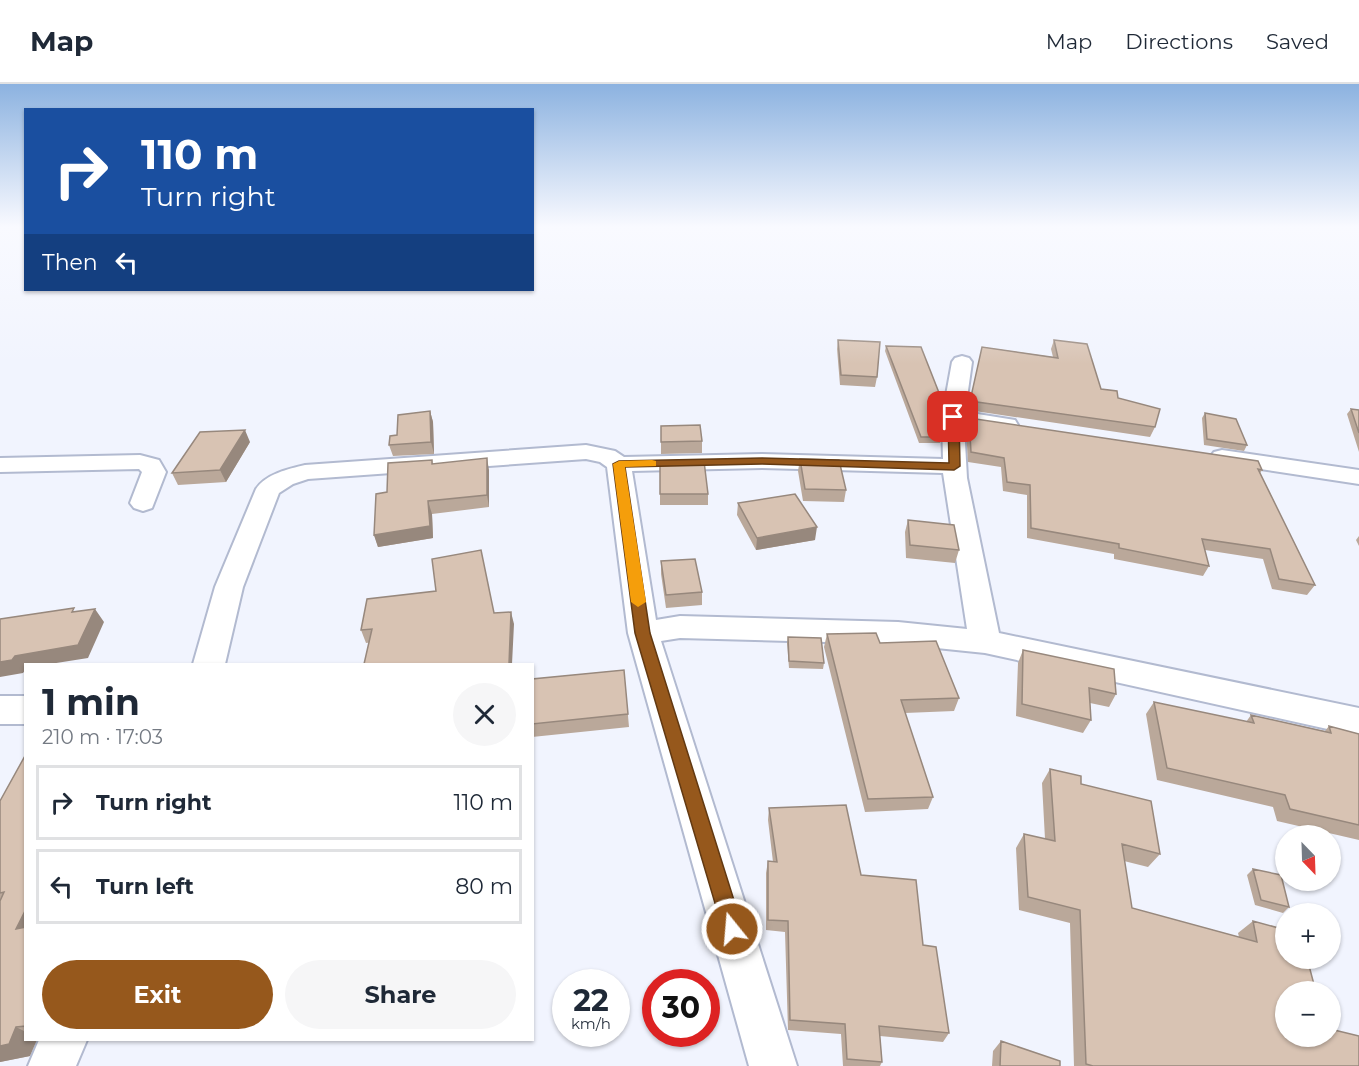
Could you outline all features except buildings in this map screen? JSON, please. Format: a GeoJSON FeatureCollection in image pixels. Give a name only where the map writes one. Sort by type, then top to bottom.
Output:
{"type":"FeatureCollection","features":[{"type":"Feature","properties":{"kind":"street"},"geometry":{"type":"LineString","coordinates":[[962,362],[953,417],[954,466],[985,642]]}},
{"type":"Feature","properties":{"kind":"street"},"geometry":{"type":"LineString","coordinates":[[953,417],[1035,429]]}},
{"type":"Feature","properties":{"kind":"street"},"geometry":{"type":"LineString","coordinates":[[209,663],[229,587],[268,489],[284,479],[305,472],[586,452],[607,456],[619,464],[762,461],[954,466]]}},
{"type":"Feature","properties":{"kind":"street"},"geometry":{"type":"LineString","coordinates":[[1197,453],[1359,477]]}},
{"type":"Feature","properties":{"kind":"street"},"geometry":{"type":"LineString","coordinates":[[0,465],[140,462],[151,465],[154,472],[142,503]]}},
{"type":"Feature","properties":{"kind":"street"},"geometry":{"type":"LineString","coordinates":[[619,464],[643,633],[773,1066]]}},
{"type":"Feature","properties":{"kind":"street"},"geometry":{"type":"LineString","coordinates":[[643,633],[680,627],[898,633],[985,642],[1359,722]]}},
{"type":"Feature","properties":{"kind":"street"},"geometry":{"type":"LineString","coordinates":[[0,710],[24,710]]}},
{"type":"Feature","properties":{"kind":"street"},"geometry":{"type":"LineString","coordinates":[[52,1066],[63,1041]]}},
{"type":"Feature","properties":{"kind":"slow traffic"},"geometry":{"type":"LineString","coordinates":[[638,602],[619,464],[652,463]]}},
{"type":"Feature","properties":{"kind":"route"},"geometry":{"type":"LineString","coordinates":[[732,929],[643,633],[619,464],[762,461],[954,466],[953,417]]}}]}
